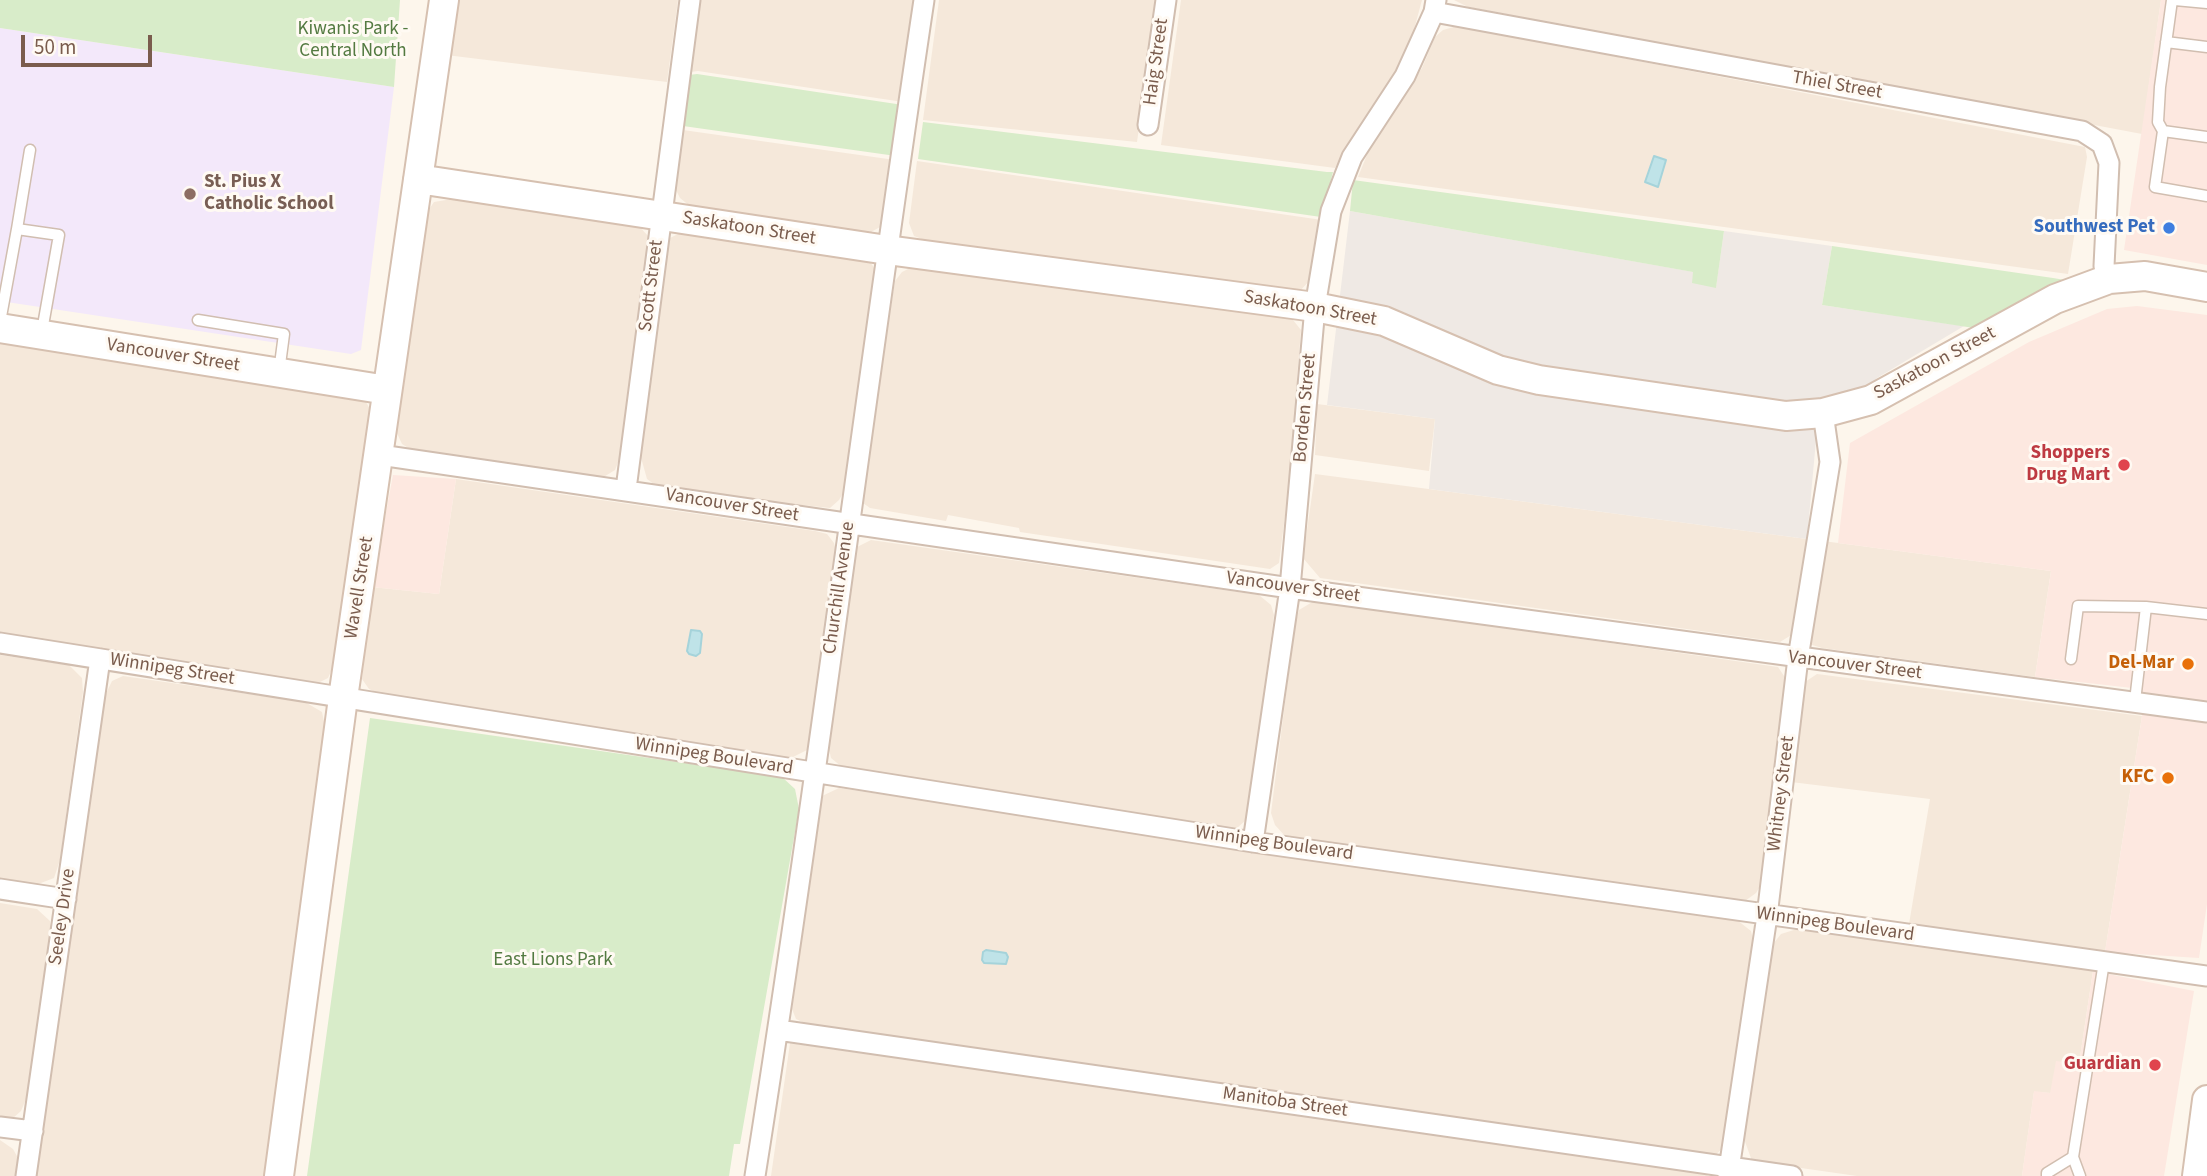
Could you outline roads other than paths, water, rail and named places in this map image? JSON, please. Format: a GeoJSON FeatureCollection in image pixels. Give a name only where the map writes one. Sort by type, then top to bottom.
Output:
{"type":"FeatureCollection","features":[{"type":"Feature","properties":{"kind":"street","name":"Wavell Street"},"geometry":{"type":"LineString","coordinates":[[279,1176],[387,390],[444,0]]}},
{"type":"Feature","properties":{"kind":"street","name":"Scott Street"},"geometry":{"type":"LineString","coordinates":[[626,489],[690,0]]}},
{"type":"Feature","properties":{"kind":"street","name":"Churchill Avenue"},"geometry":{"type":"LineString","coordinates":[[755,1176],[815,774],[924,0]]}},
{"type":"Feature","properties":{"kind":"street","name":"Haig Street"},"geometry":{"type":"LineString","coordinates":[[1148,125],[1166,0]]}},
{"type":"Feature","properties":{"kind":"street","name":"Thiel Street"},"geometry":{"type":"LineString","coordinates":[[1435,6],[2082,131],[2102,144],[2109,163],[2104,266],[2109,279]]}},
{"type":"Feature","properties":{"kind":"street","name":"Borden Street"},"geometry":{"type":"LineString","coordinates":[[1253,842],[1290,588],[1315,307],[1331,211],[1352,156],[1405,76],[1435,6]]}},
{"type":"Feature","properties":{"kind":"street","name":"Saskatoon Street"},"geometry":{"type":"LineString","coordinates":[[418,179],[887,250],[1315,307],[1384,321],[1498,370],[1539,380],[1786,416],[1823,413],[1871,400],[2055,299],[2109,279],[2145,276],[2207,287]]}},
{"type":"Feature","properties":{"kind":"street","name":"Vancouver Street"},"geometry":{"type":"LineString","coordinates":[[0,328],[387,390]]}},
{"type":"Feature","properties":{"kind":"street","name":"Whitney Street"},"geometry":{"type":"LineString","coordinates":[[1729,1172],[1767,916],[1798,659],[1830,462],[1823,413]]}},
{"type":"Feature","properties":{"kind":"street","name":"Vancouver Street"},"geometry":{"type":"LineString","coordinates":[[380,455],[1290,588],[1798,659],[2207,712]]}},
{"type":"Feature","properties":{"kind":"street","name":"Winnipeg Street"},"geometry":{"type":"LineString","coordinates":[[0,643],[344,698]]}},
{"type":"Feature","properties":{"kind":"street","name":"Seeley Drive"},"geometry":{"type":"LineString","coordinates":[[26,1176],[100,659]]}},
{"type":"Feature","properties":{"kind":"street","name":"Winnipeg Boulevard"},"geometry":{"type":"LineString","coordinates":[[344,698],[1253,842],[2207,976]]}},
{"type":"Feature","properties":{"kind":"street"},"geometry":{"type":"LineString","coordinates":[[0,889],[66,899]]}},
{"type":"Feature","properties":{"kind":"street","name":"Manitoba Street"},"geometry":{"type":"LineString","coordinates":[[778,1030],[1729,1172],[1792,1176]]}},
{"type":"Feature","properties":{"kind":"street"},"geometry":{"type":"LineString","coordinates":[[2197,1176],[2207,1100]]}},
{"type":"Feature","properties":{"kind":"street"},"geometry":{"type":"LineString","coordinates":[[0,1127],[33,1131]]}},
{"type":"Feature","properties":{"kind":"lane"},"geometry":{"type":"LineString","coordinates":[[2207,4],[2173,0],[2160,87],[2158,122],[2163,131],[2155,187],[2207,196]]}},
{"type":"Feature","properties":{"kind":"lane"},"geometry":{"type":"LineString","coordinates":[[2166,42],[2207,47]]}},
{"type":"Feature","properties":{"kind":"lane"},"geometry":{"type":"LineString","coordinates":[[2163,131],[2207,137]]}},
{"type":"Feature","properties":{"kind":"lane"},"geometry":{"type":"LineString","coordinates":[[0,322],[30,150]]}},
{"type":"Feature","properties":{"kind":"lane"},"geometry":{"type":"LineString","coordinates":[[17,229],[59,235],[41,335]]}},
{"type":"Feature","properties":{"kind":"lane"},"geometry":{"type":"LineString","coordinates":[[198,320],[284,334],[279,373]]}},
{"type":"Feature","properties":{"kind":"lane"},"geometry":{"type":"LineString","coordinates":[[2071,659],[2078,606],[2146,607],[2207,614]]}},
{"type":"Feature","properties":{"kind":"lane"},"geometry":{"type":"LineString","coordinates":[[2135,701],[2146,607]]}},
{"type":"Feature","properties":{"kind":"lane"},"geometry":{"type":"LineString","coordinates":[[2080,1176],[2073,1157],[2104,962]]}},
{"type":"Feature","properties":{"kind":"lane"},"geometry":{"type":"LineString","coordinates":[[2047,1176],[2047,1173],[2073,1157]]}},
{"type":"Feature","properties":{"kind":"water"},"geometry":{"type":"Polygon","coordinates":[[[1654,156],[1666,160],[1658,187],[1645,182],[1654,156]]]}},
{"type":"Feature","properties":{"kind":"water"},"geometry":{"type":"Polygon","coordinates":[[[691,630],[700,631],[702,634],[700,653],[696,656],[687,651],[691,630]]]}},
{"type":"Feature","properties":{"kind":"water"},"geometry":{"type":"Polygon","coordinates":[[[986,950],[1006,953],[1006,964],[984,963],[983,952],[986,950]]]}},
{"type":"Feature","properties":{"kind":"place","name":"St. Pius X Catholic School"},"geometry":{"type":"Point","coordinates":[190,194]}},
{"type":"Feature","properties":{"kind":"place","name":"Southwest Pet"},"geometry":{"type":"Point","coordinates":[2169,228]}},
{"type":"Feature","properties":{"kind":"place","name":"Shoppers Drug Mart"},"geometry":{"type":"Point","coordinates":[2124,465]}},
{"type":"Feature","properties":{"kind":"place","name":"Del-Mar"},"geometry":{"type":"Point","coordinates":[2188,664]}},
{"type":"Feature","properties":{"kind":"place","name":"KFC"},"geometry":{"type":"Point","coordinates":[2168,778]}},
{"type":"Feature","properties":{"kind":"place","name":"Guardian"},"geometry":{"type":"Point","coordinates":[2155,1065]}},
{"type":"Feature","properties":{"kind":"park label","name":"Kiwanis Park - Central North"},"geometry":{"type":"Point","coordinates":[353,41]}},
{"type":"Feature","properties":{"kind":"park label","name":"East Lions Park"},"geometry":{"type":"Point","coordinates":[553,961]}}]}
